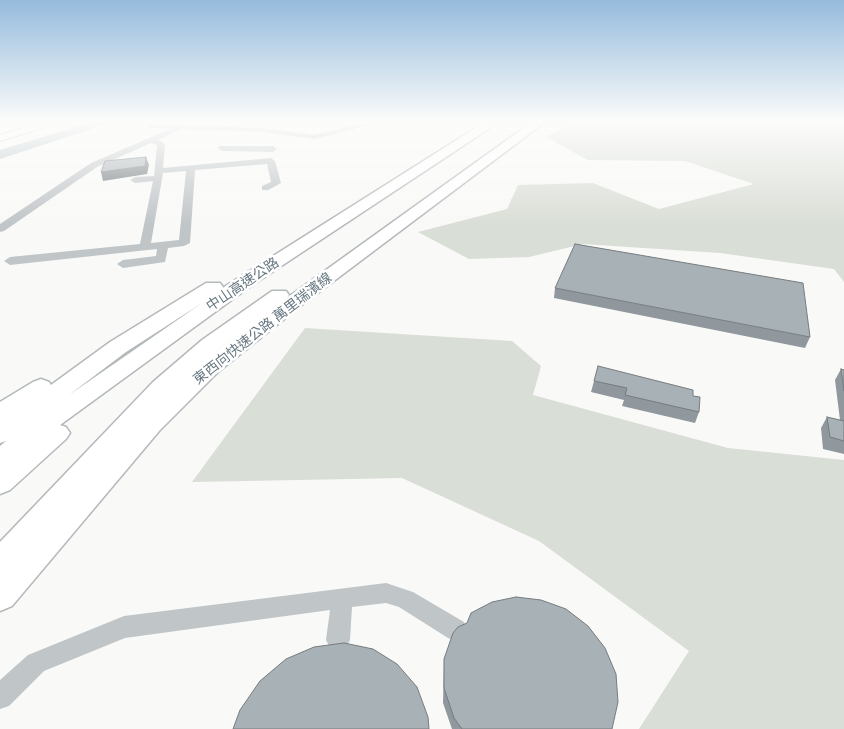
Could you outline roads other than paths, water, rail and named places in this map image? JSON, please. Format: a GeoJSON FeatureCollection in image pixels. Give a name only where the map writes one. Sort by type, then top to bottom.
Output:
{"type":"FeatureCollection","features":[{"type":"Feature","properties":{"kind":"highway","name":"中山高速公路"},"geometry":{"type":"LineString","coordinates":[[0,434],[118,347],[425,156]]}},
{"type":"Feature","properties":{"kind":"highway","name":"中山高速公路"},"geometry":{"type":"LineString","coordinates":[[0,460],[46,423],[241,284],[441,156]]}},
{"type":"Feature","properties":{"kind":"highway","name":"東西向快速公路 萬里瑞濱線"},"geometry":{"type":"LineString","coordinates":[[0,596],[129,420],[161,387],[210,345],[477,156]]}},
{"type":"Feature","properties":{"kind":"highway","name":"東西向快速公路 萬里瑞濱線"},"geometry":{"type":"LineString","coordinates":[[0,563],[55,519],[181,393],[235,346],[493,156]]}},
{"type":"Feature","properties":{"kind":"highway"},"geometry":{"type":"LineString","coordinates":[[0,483],[100,397],[204,317],[241,284]]}},
{"type":"Feature","properties":{"kind":"highway"},"geometry":{"type":"LineString","coordinates":[[0,413],[168,308],[204,293]]}},
{"type":"Feature","properties":{"kind":"street"},"geometry":{"type":"LineString","coordinates":[[0,229],[94,165],[114,156]]}},
{"type":"Feature","properties":{"kind":"street"},"geometry":{"type":"LineString","coordinates":[[145,247],[160,156]]}},
{"type":"Feature","properties":{"kind":"street"},"geometry":{"type":"LineString","coordinates":[[223,156],[223,161]]}},
{"type":"Feature","properties":{"kind":"street"},"geometry":{"type":"LineString","coordinates":[[135,180],[191,168],[271,161],[276,183],[265,188]]}},
{"type":"Feature","properties":{"kind":"street"},"geometry":{"type":"LineString","coordinates":[[10,261],[184,242],[191,168]]}},
{"type":"Feature","properties":{"kind":"street"},"geometry":{"type":"LineString","coordinates":[[123,264],[161,260],[163,245]]}},
{"type":"Feature","properties":{"kind":"street"},"geometry":{"type":"LineString","coordinates":[[0,697],[36,663],[124,627],[386,593],[405,599],[456,630]]}},
{"type":"Feature","properties":{"kind":"street"},"geometry":{"type":"LineString","coordinates":[[338,640],[342,599]]}}]}
